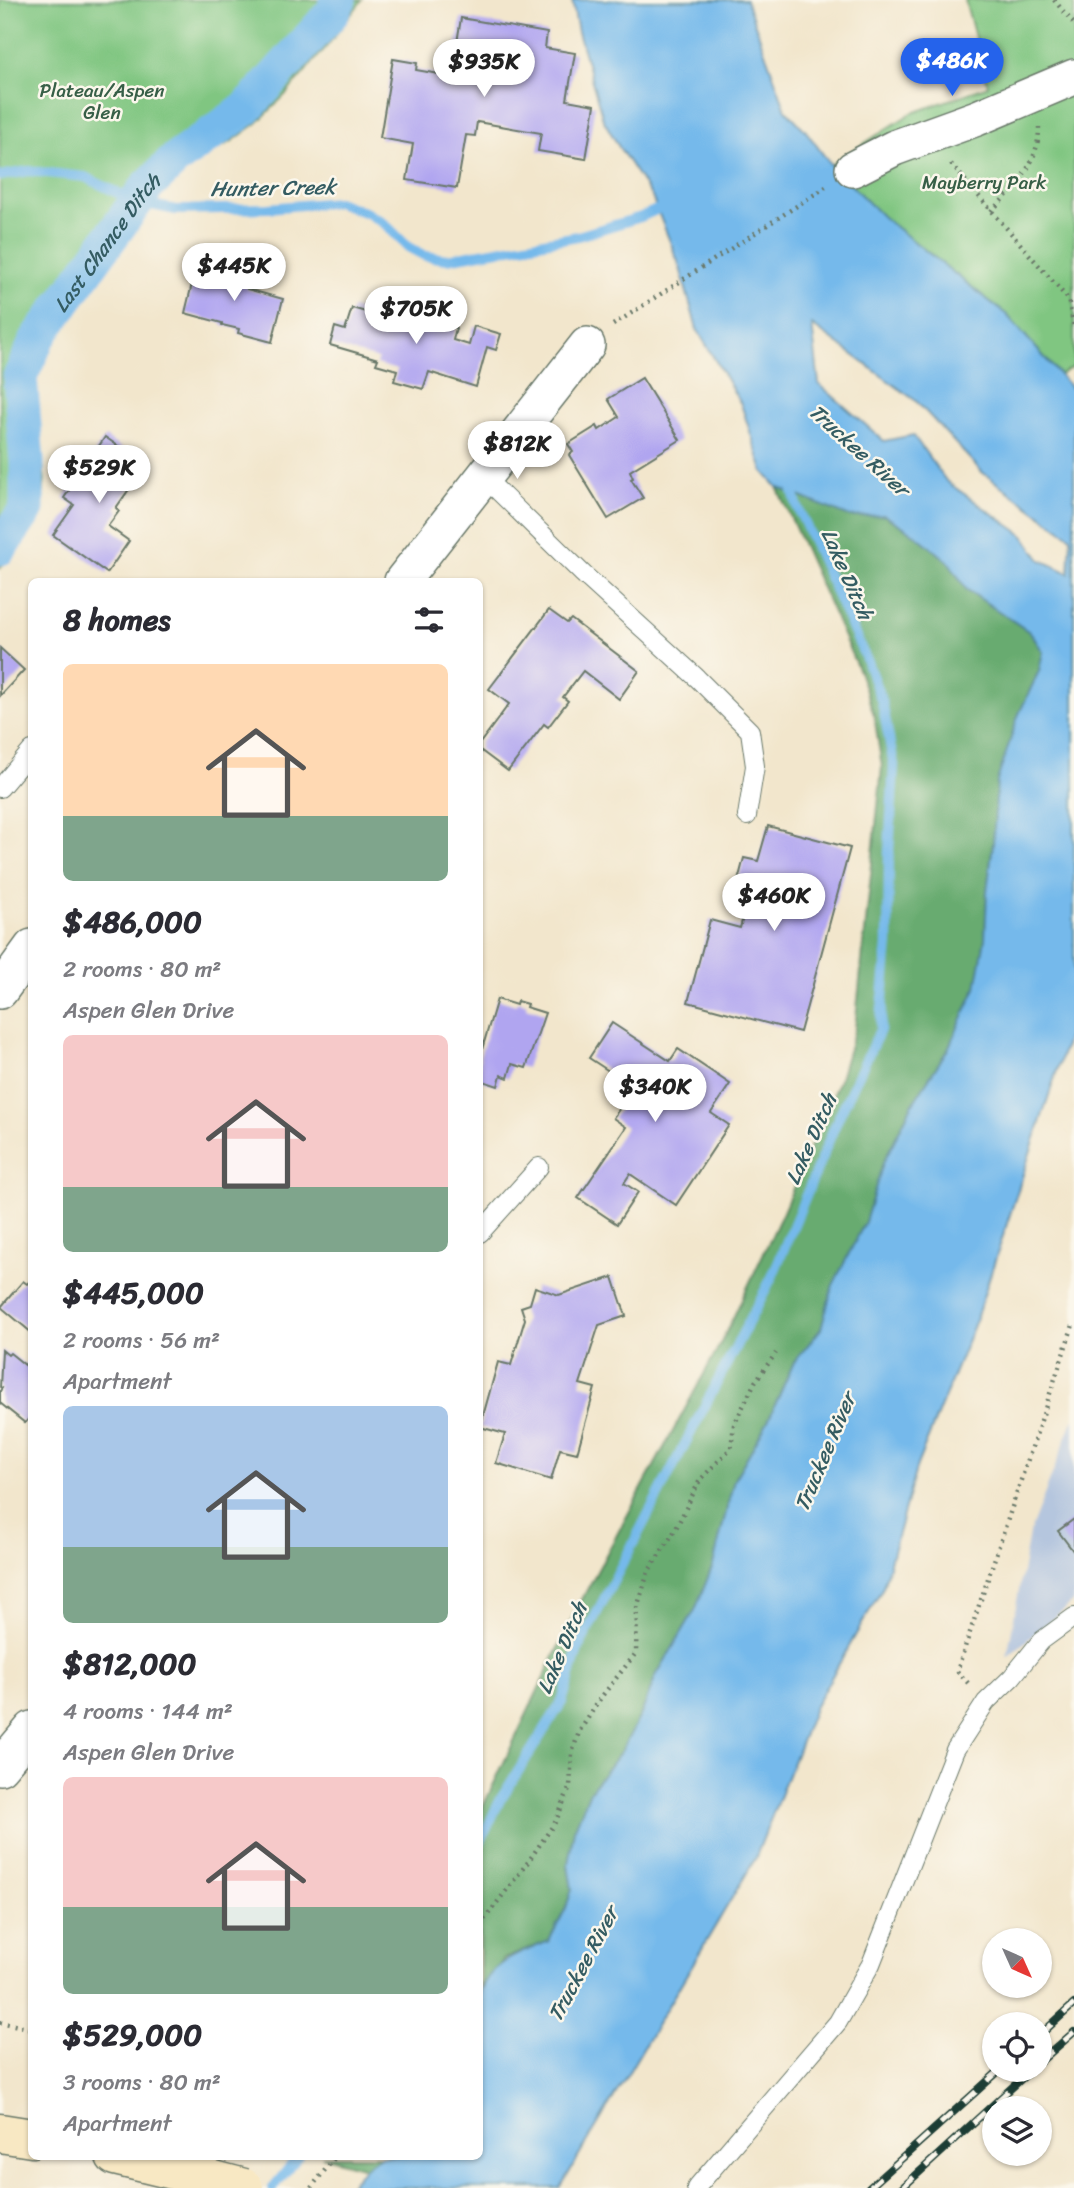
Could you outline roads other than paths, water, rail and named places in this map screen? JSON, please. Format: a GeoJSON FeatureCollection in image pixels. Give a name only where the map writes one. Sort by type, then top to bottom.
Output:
{"type":"FeatureCollection","features":[{"type":"Feature","properties":{"kind":"main road"},"geometry":{"type":"LineString","coordinates":[[0,2133],[28,2137]]}},
{"type":"Feature","properties":{"kind":"main road"},"geometry":{"type":"LineString","coordinates":[[132,2160],[244,2188]]}},
{"type":"Feature","properties":{"kind":"street"},"geometry":{"type":"LineString","coordinates":[[853,169],[894,148],[928,137],[1074,77]]}},
{"type":"Feature","properties":{"kind":"street"},"geometry":{"type":"LineString","coordinates":[[404,578],[587,345]]}},
{"type":"Feature","properties":{"kind":"street"},"geometry":{"type":"LineString","coordinates":[[0,991],[28,952]]}},
{"type":"Feature","properties":{"kind":"street"},"geometry":{"type":"LineString","coordinates":[[0,1767],[28,1734]]}},
{"type":"Feature","properties":{"kind":"lane"},"geometry":{"type":"LineString","coordinates":[[484,477],[750,731],[755,766],[747,816]]}},
{"type":"Feature","properties":{"kind":"lane"},"geometry":{"type":"LineString","coordinates":[[0,788],[28,755]]}},
{"type":"Feature","properties":{"kind":"lane"},"geometry":{"type":"LineString","coordinates":[[483,1230],[539,1167]]}},
{"type":"Feature","properties":{"kind":"lane"},"geometry":{"type":"LineString","coordinates":[[696,2188],[838,2022],[871,1964],[955,1750],[986,1702],[1012,1677],[1041,1641],[1074,1617]]}},
{"type":"Feature","properties":{"kind":"water","name":"Truckee River"},"geometry":{"type":"Polygon","coordinates":[[[572,0],[746,0],[786,110],[831,165],[883,217],[1007,315],[1074,391],[1074,1018],[974,1325],[917,1465],[883,1587],[815,1706],[755,1859],[560,2188],[347,2188],[376,2160],[483,2160],[483,1985],[508,1959],[549,1941],[566,1908],[572,1889],[568,1864],[574,1830],[590,1791],[622,1750],[642,1712],[656,1676],[695,1610],[713,1565],[734,1480],[768,1421],[794,1362],[821,1329],[833,1285],[865,1222],[883,1163],[912,1105],[948,1049],[976,988],[985,939],[997,781],[1018,716],[1039,671],[1043,652],[1031,633],[966,589],[948,561],[912,532],[884,515],[850,517],[777,487],[763,471],[741,404],[697,329],[679,264],[652,197],[603,119],[578,32],[572,0]],[[812,325],[819,384],[884,441],[913,435],[947,482],[1023,535],[1041,560],[1069,573],[1071,537],[982,472],[916,401],[812,325]]]}},
{"type":"Feature","properties":{"kind":"waterway","name":"Last Chance Ditch"},"geometry":{"type":"LineString","coordinates":[[0,548],[27,509],[27,462],[20,377],[38,338],[147,187],[176,159],[246,109],[332,13],[339,0]]}},
{"type":"Feature","properties":{"kind":"waterway","name":"Hunter Creek"},"geometry":{"type":"LineString","coordinates":[[0,176],[29,171],[85,177],[136,202],[176,210],[268,208],[337,202],[367,213],[385,224],[408,247],[425,256],[447,259],[578,236],[641,217],[667,205]]}},
{"type":"Feature","properties":{"kind":"waterway","name":"Lake Ditch"},"geometry":{"type":"LineString","coordinates":[[483,1837],[500,1800],[562,1702],[578,1649],[772,1277],[839,1116],[880,1030],[888,944],[894,765],[882,702],[866,659],[798,508],[790,481]]}},
{"type":"Feature","properties":{"kind":"waterway","name":"Lake Ditch"},"geometry":{"type":"LineString","coordinates":[[273,2188],[295,2160]]}},
{"type":"Feature","properties":{"kind":"railway"},"geometry":{"type":"LineString","coordinates":[[1052,2024],[1074,2004]]}},
{"type":"Feature","properties":{"kind":"railway"},"geometry":{"type":"LineString","coordinates":[[1052,2051],[1074,2032]]}},
{"type":"Feature","properties":{"kind":"railway"},"geometry":{"type":"LineString","coordinates":[[869,2188],[987,2082]]}},
{"type":"Feature","properties":{"kind":"railway"},"geometry":{"type":"LineString","coordinates":[[902,2188],[1018,2082]]}},
{"type":"Feature","properties":{"kind":"park label","name":"Plateau/Aspen Glen"},"geometry":{"type":"Point","coordinates":[102,101]}},
{"type":"Feature","properties":{"kind":"park label","name":"Mayberry Park"},"geometry":{"type":"Point","coordinates":[984,182]}}]}
